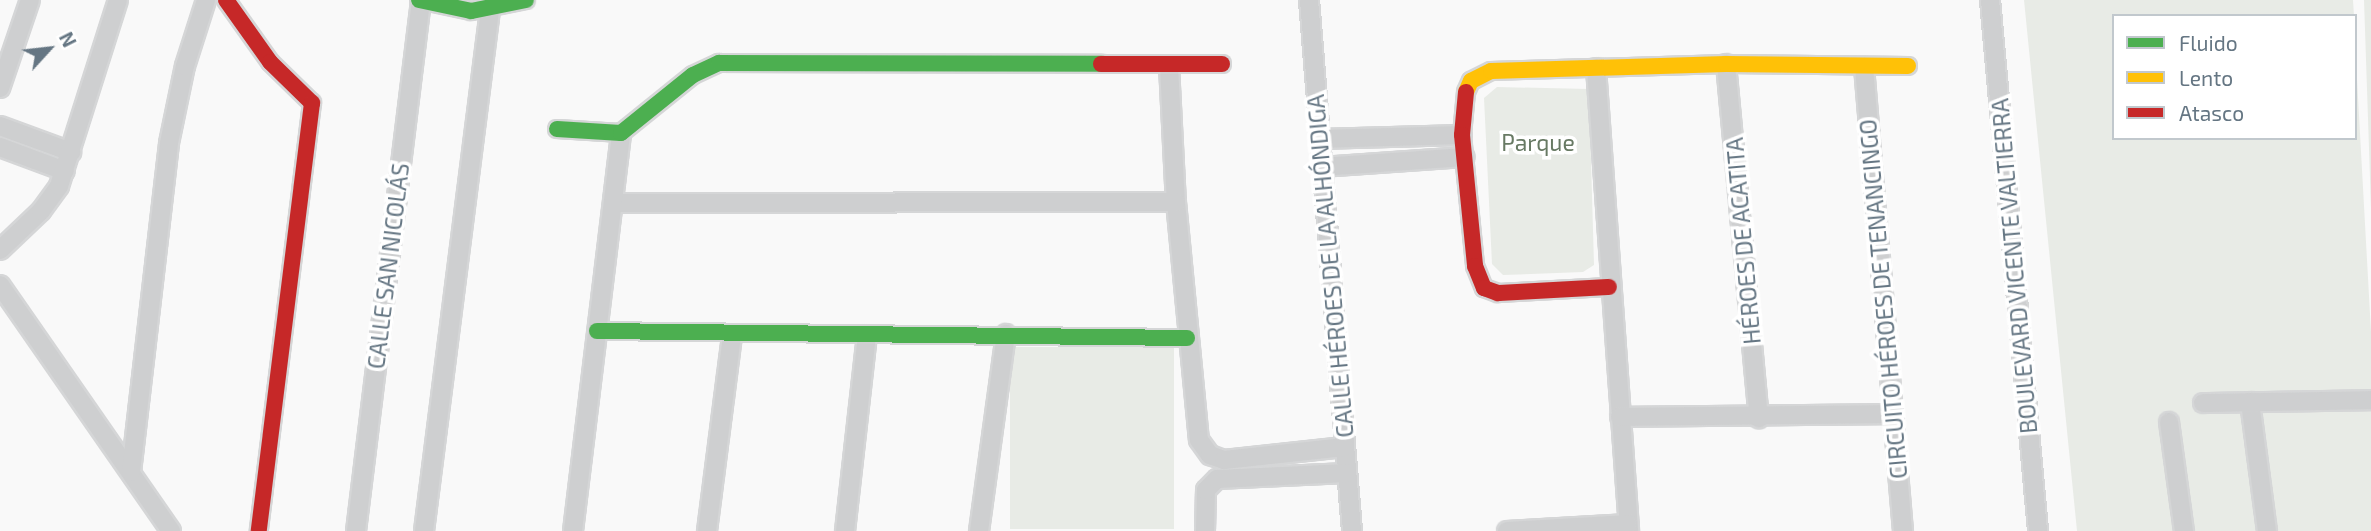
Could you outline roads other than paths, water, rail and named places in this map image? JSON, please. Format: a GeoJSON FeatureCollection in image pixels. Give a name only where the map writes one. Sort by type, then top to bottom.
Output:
{"type":"FeatureCollection","features":[{"type":"Feature","properties":{"kind":"street"},"geometry":{"type":"LineString","coordinates":[[0,88],[30,0]]}},
{"type":"Feature","properties":{"kind":"street"},"geometry":{"type":"LineString","coordinates":[[0,250],[52,198],[65,171],[118,0]]}},
{"type":"Feature","properties":{"kind":"street"},"geometry":{"type":"LineString","coordinates":[[131,472],[169,143],[185,66],[206,0]]}},
{"type":"Feature","properties":{"kind":"street"},"geometry":{"type":"LineString","coordinates":[[226,0],[270,62],[312,103],[259,531]]}},
{"type":"Feature","properties":{"kind":"street"},"geometry":{"type":"LineString","coordinates":[[420,1],[452,9],[491,10],[526,0]]}},
{"type":"Feature","properties":{"kind":"street","name":"CALLE HÉROES DE LA ALHÓNDIGA"},"geometry":{"type":"LineString","coordinates":[[1309,0],[1352,531]]}},
{"type":"Feature","properties":{"kind":"street","name":"BOULEVARD VICENTE VALTIERRA"},"geometry":{"type":"LineString","coordinates":[[1990,0],[2038,531]]}},
{"type":"Feature","properties":{"kind":"street","name":"CALLE SAN NICOLÁS"},"geometry":{"type":"LineString","coordinates":[[356,531],[420,1]]}},
{"type":"Feature","properties":{"kind":"street"},"geometry":{"type":"LineString","coordinates":[[424,531],[491,10]]}},
{"type":"Feature","properties":{"kind":"street"},"geometry":{"type":"LineString","coordinates":[[557,129],[621,133],[693,75],[719,63],[1168,66],[1222,64]]}},
{"type":"Feature","properties":{"kind":"street"},"geometry":{"type":"LineString","coordinates":[[1609,287],[1498,293],[1484,288],[1475,266],[1462,135],[1467,85],[1480,75],[1490,71],[1727,64],[1908,66]]}},
{"type":"Feature","properties":{"kind":"street","name":"HÉROES DE ACATITA"},"geometry":{"type":"LineString","coordinates":[[1727,64],[1759,418]]}},
{"type":"Feature","properties":{"kind":"street"},"geometry":{"type":"LineString","coordinates":[[1168,66],[1187,338],[1199,440],[1210,455],[1224,460],[1345,447]]}},
{"type":"Feature","properties":{"kind":"street","name":"CIRCUITO HÉROES DE TENANCINGO"},"geometry":{"type":"LineString","coordinates":[[1864,67],[1903,531]]}},
{"type":"Feature","properties":{"kind":"street"},"geometry":{"type":"LineString","coordinates":[[1507,531],[1628,527],[1609,287],[1596,68]]}},
{"type":"Feature","properties":{"kind":"street"},"geometry":{"type":"LineString","coordinates":[[0,126],[71,152]]}},
{"type":"Feature","properties":{"kind":"street"},"geometry":{"type":"LineString","coordinates":[[573,531],[621,133]]}},
{"type":"Feature","properties":{"kind":"street"},"geometry":{"type":"LineString","coordinates":[[1319,139],[1462,135]]}},
{"type":"Feature","properties":{"kind":"street"},"geometry":{"type":"LineString","coordinates":[[0,147],[65,171]]}},
{"type":"Feature","properties":{"kind":"street"},"geometry":{"type":"LineString","coordinates":[[1321,167],[1465,157]]}},
{"type":"Feature","properties":{"kind":"street"},"geometry":{"type":"LineString","coordinates":[[613,203],[1176,202]]}},
{"type":"Feature","properties":{"kind":"street"},"geometry":{"type":"LineString","coordinates":[[0,285],[170,531]]}},
{"type":"Feature","properties":{"kind":"street"},"geometry":{"type":"LineString","coordinates":[[597,331],[732,336],[1006,334],[1187,338]]}},
{"type":"Feature","properties":{"kind":"street"},"geometry":{"type":"LineString","coordinates":[[979,531],[1006,334]]}},
{"type":"Feature","properties":{"kind":"street"},"geometry":{"type":"LineString","coordinates":[[845,531],[867,335]]}},
{"type":"Feature","properties":{"kind":"street"},"geometry":{"type":"LineString","coordinates":[[707,531],[732,336]]}},
{"type":"Feature","properties":{"kind":"street"},"geometry":{"type":"LineString","coordinates":[[2203,402],[2371,400]]}},
{"type":"Feature","properties":{"kind":"street"},"geometry":{"type":"LineString","coordinates":[[2250,402],[2267,531]]}},
{"type":"Feature","properties":{"kind":"street"},"geometry":{"type":"LineString","coordinates":[[1620,417],[1759,418],[1892,414]]}},
{"type":"Feature","properties":{"kind":"street"},"geometry":{"type":"LineString","coordinates":[[2169,422],[2184,531]]}},
{"type":"Feature","properties":{"kind":"street"},"geometry":{"type":"LineString","coordinates":[[1205,531],[1206,490],[1217,479],[1347,473]]}},
{"type":"Feature","properties":{"kind":"park label","name":"Parque"},"geometry":{"type":"Point","coordinates":[1538,142]}}]}
